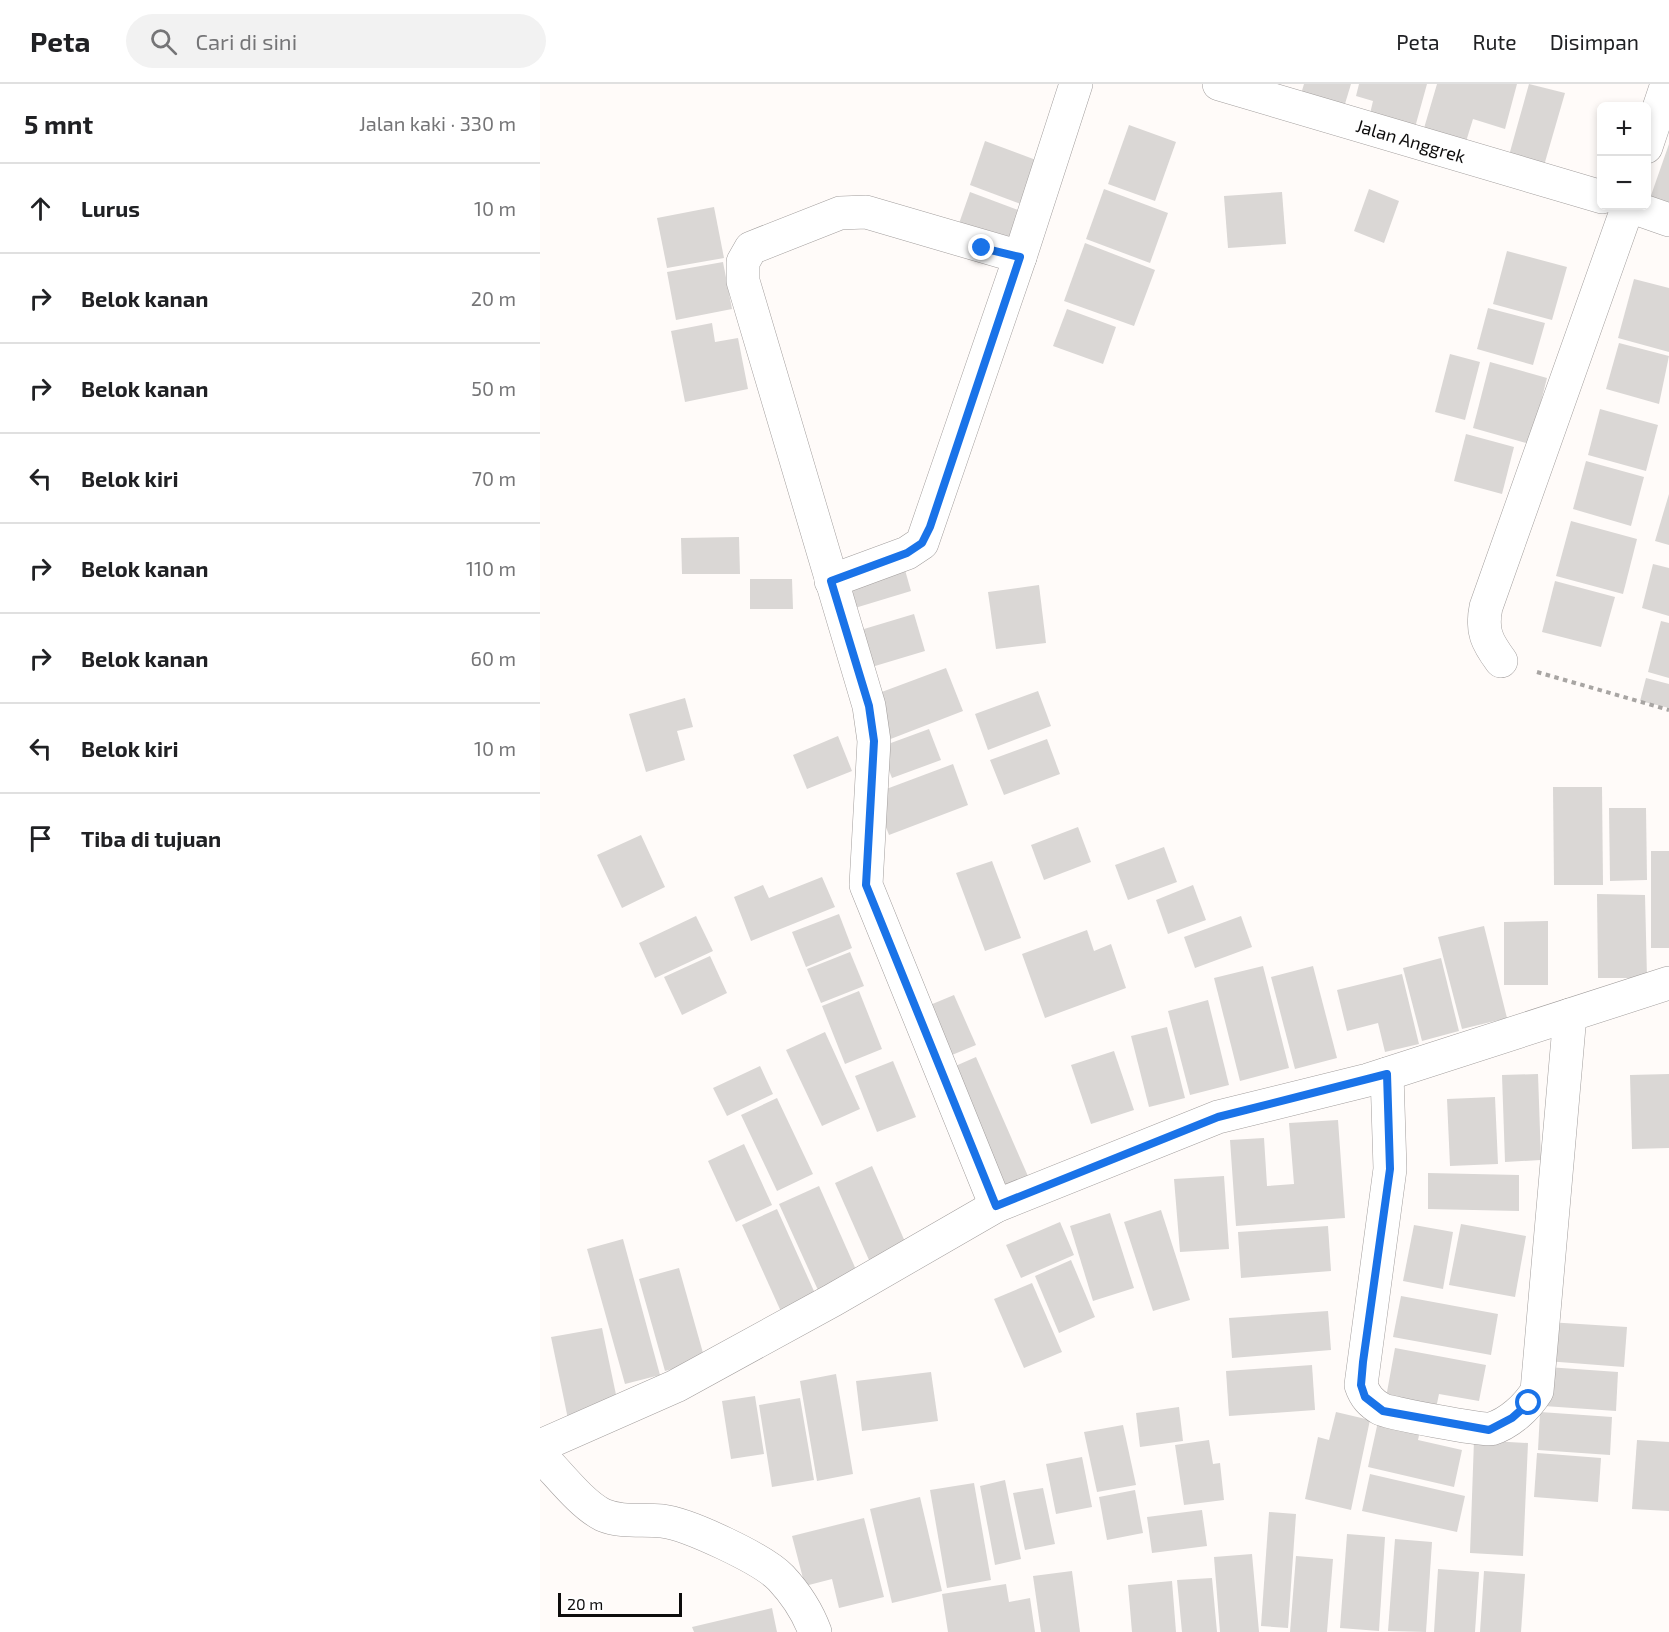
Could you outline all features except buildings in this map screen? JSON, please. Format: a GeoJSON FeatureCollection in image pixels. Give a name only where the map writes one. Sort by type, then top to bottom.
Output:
{"type":"FeatureCollection","features":[{"type":"Feature","properties":{"kind":"street"},"geometry":{"type":"LineString","coordinates":[[831,581],[907,553],[922,543],[1020,257],[1076,84]]}},
{"type":"Feature","properties":{"kind":"street","name":"Jalan Anggrek"},"geometry":{"type":"LineString","coordinates":[[1219,84],[1597,196]]}},
{"type":"Feature","properties":{"kind":"street"},"geometry":{"type":"LineString","coordinates":[[1651,134],[1667,84]]}},
{"type":"Feature","properties":{"kind":"street"},"geometry":{"type":"LineString","coordinates":[[1501,661],[1485,639],[1483,623],[1486,608],[1627,210]]}},
{"type":"Feature","properties":{"kind":"street"},"geometry":{"type":"LineString","coordinates":[[1640,210],[1669,220]]}},
{"type":"Feature","properties":{"kind":"street"},"geometry":{"type":"LineString","coordinates":[[996,1206],[866,885],[874,741],[869,706],[743,281],[743,262],[751,248],[840,213],[866,212],[1020,257]]}},
{"type":"Feature","properties":{"kind":"street"},"geometry":{"type":"LineString","coordinates":[[540,1446],[676,1386],[833,1300],[996,1206],[1218,1117],[1387,1074],[1669,982]]}},
{"type":"Feature","properties":{"kind":"street"},"geometry":{"type":"LineString","coordinates":[[1387,1074],[1390,1169],[1361,1385],[1365,1397],[1383,1411],[1489,1430],[1512,1418],[1529,1403],[1537,1391],[1570,1015]]}},
{"type":"Feature","properties":{"kind":"street"},"geometry":{"type":"LineString","coordinates":[[540,1455],[588,1506],[604,1516],[630,1521],[663,1521],[712,1536],[779,1576],[809,1617],[815,1632]]}},
{"type":"Feature","properties":{"kind":"path"},"geometry":{"type":"LineString","coordinates":[[1501,661],[1669,710]]}},
{"type":"Feature","properties":{"kind":"route"},"geometry":{"type":"LineString","coordinates":[[982,248],[1020,257],[930,527],[922,543],[907,553],[831,581],[869,706],[874,741],[868,809],[866,885],[996,1206],[1218,1117],[1387,1074],[1390,1169],[1363,1362],[1361,1385],[1365,1397],[1383,1411],[1489,1430],[1512,1418],[1529,1403]]}}]}
